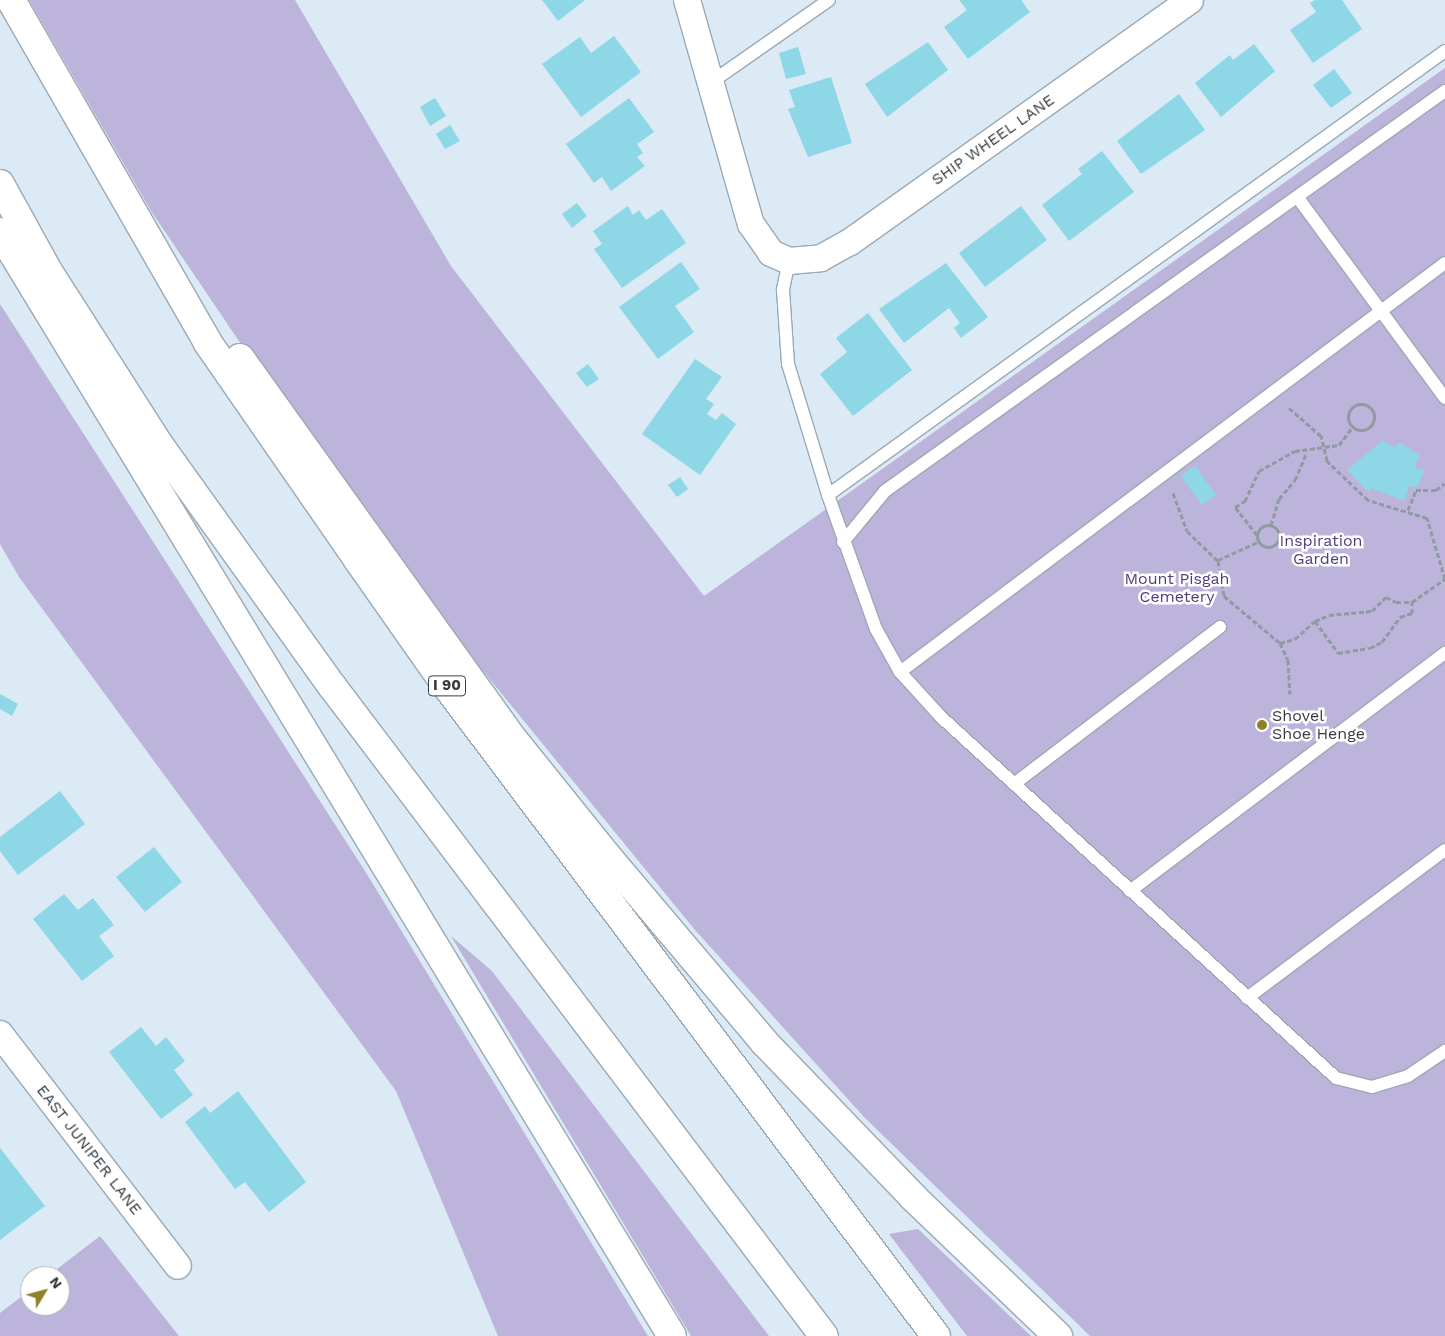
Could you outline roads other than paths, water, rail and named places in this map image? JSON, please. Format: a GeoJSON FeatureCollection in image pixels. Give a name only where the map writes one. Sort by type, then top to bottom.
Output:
{"type":"FeatureCollection","features":[{"type":"Feature","properties":{"kind":"highway","name":"I 90"},"geometry":{"type":"LineString","coordinates":[[11,0],[208,343],[448,688],[936,1336]]}},
{"type":"Feature","properties":{"kind":"highway"},"geometry":{"type":"LineString","coordinates":[[0,184],[48,271],[172,462],[332,686],[824,1336]]}},
{"type":"Feature","properties":{"kind":"highway","name":"I 90"},"geometry":{"type":"LineString","coordinates":[[134,216],[513,739],[607,856],[765,1043],[913,1197],[1058,1336]]}},
{"type":"Feature","properties":{"kind":"highway"},"geometry":{"type":"LineString","coordinates":[[0,232],[672,1336]]}},
{"type":"Feature","properties":{"kind":"street"},"geometry":{"type":"LineString","coordinates":[[687,0],[751,224],[771,253],[789,261]]}},
{"type":"Feature","properties":{"kind":"street","name":"SHIP WHEEL LANE"},"geometry":{"type":"LineString","coordinates":[[789,261],[821,258],[850,242],[1190,0]]}},
{"type":"Feature","properties":{"kind":"street","name":"EAST JUNIPER LANE"},"geometry":{"type":"LineString","coordinates":[[0,1034],[178,1266]]}},
{"type":"Feature","properties":{"kind":"lane"},"geometry":{"type":"LineString","coordinates":[[710,83],[829,0]]}},
{"type":"Feature","properties":{"kind":"lane"},"geometry":{"type":"LineString","coordinates":[[828,495],[1445,51]]}},
{"type":"Feature","properties":{"kind":"lane"},"geometry":{"type":"LineString","coordinates":[[843,542],[885,491],[1298,198],[1445,91]]}},
{"type":"Feature","properties":{"kind":"lane"},"geometry":{"type":"LineString","coordinates":[[1298,198],[1445,398]]}},
{"type":"Feature","properties":{"kind":"lane"},"geometry":{"type":"LineString","coordinates":[[789,261],[783,290],[788,364],[843,542],[876,629],[900,672],[941,717],[1336,1078],[1372,1087],[1408,1076],[1443,1057]]}},
{"type":"Feature","properties":{"kind":"lane"},"geometry":{"type":"LineString","coordinates":[[900,672],[1445,262]]}},
{"type":"Feature","properties":{"kind":"lane"},"geometry":{"type":"LineString","coordinates":[[1014,784],[1220,627]]}},
{"type":"Feature","properties":{"kind":"lane"},"geometry":{"type":"LineString","coordinates":[[1130,891],[1445,653]]}},
{"type":"Feature","properties":{"kind":"lane"},"geometry":{"type":"LineString","coordinates":[[1247,998],[1445,850]]}},
{"type":"Feature","properties":{"kind":"place","name":"Shovel Shoe Henge"},"geometry":{"type":"Point","coordinates":[1262,725]}},
{"type":"Feature","properties":{"kind":"park label","name":"Inspiration Garden"},"geometry":{"type":"Point","coordinates":[1321,550]}},
{"type":"Feature","properties":{"kind":"park label","name":"Mount Pisgah Cemetery"},"geometry":{"type":"Point","coordinates":[1177,588]}}]}
